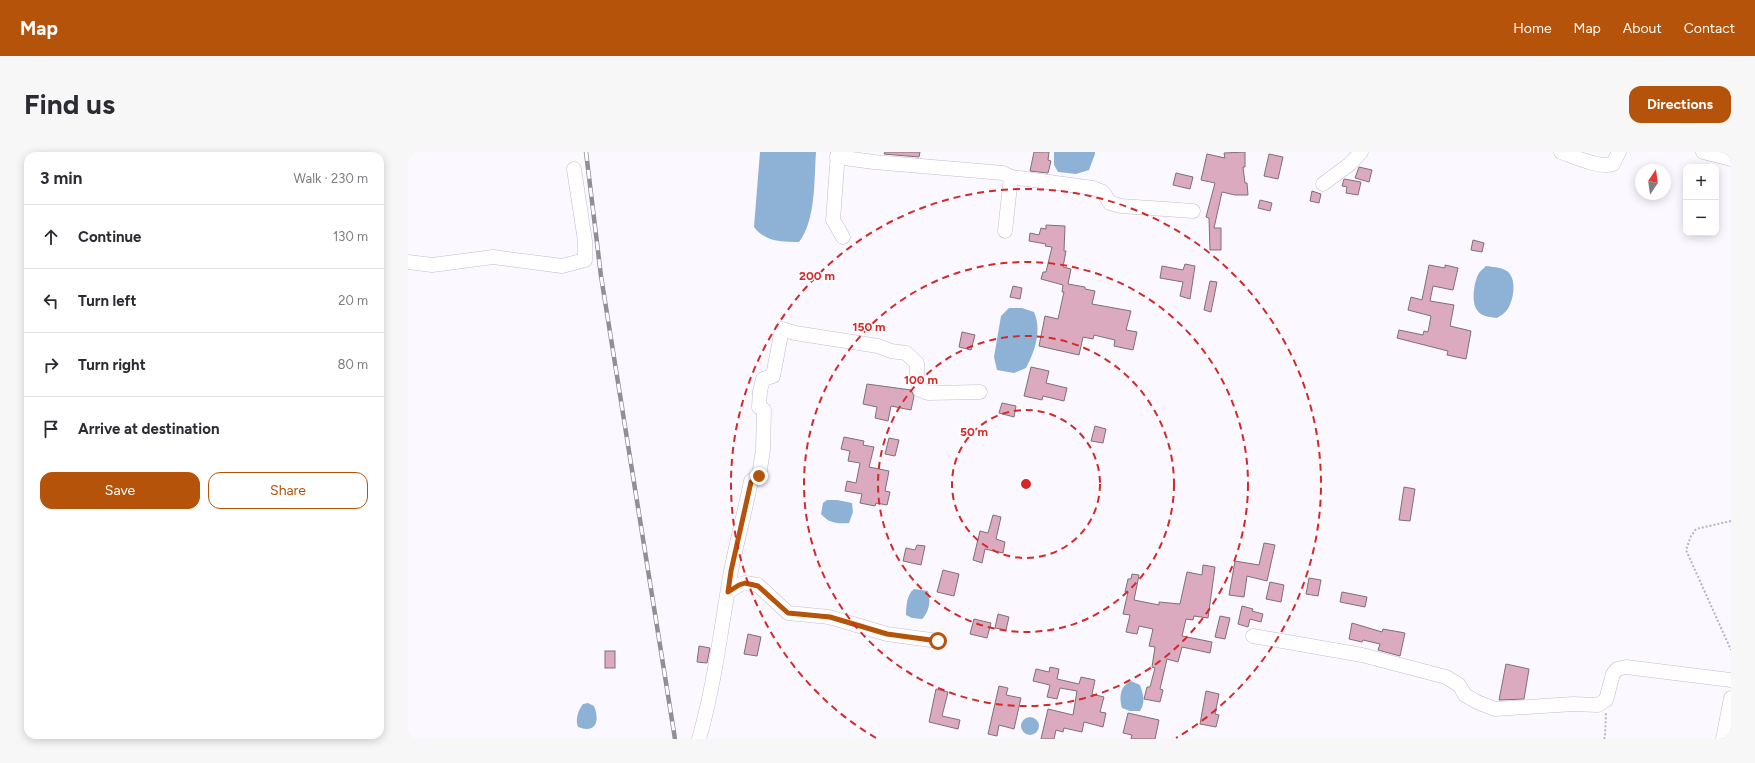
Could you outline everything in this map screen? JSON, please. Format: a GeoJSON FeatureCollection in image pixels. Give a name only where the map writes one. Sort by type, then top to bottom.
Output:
{"type":"FeatureCollection","features":[{"type":"Feature","properties":{"kind":"street"},"geometry":{"type":"LineString","coordinates":[[1323,184],[1350,164],[1360,152]]}},
{"type":"Feature","properties":{"kind":"street"},"geometry":{"type":"LineString","coordinates":[[1561,152],[1594,163],[1609,166],[1612,164],[1619,152]]}},
{"type":"Feature","properties":{"kind":"street"},"geometry":{"type":"LineString","coordinates":[[1703,152],[1731,159]]}},
{"type":"Feature","properties":{"kind":"street"},"geometry":{"type":"LineString","coordinates":[[843,237],[832,220],[838,154],[874,162],[1003,173],[1010,177],[1093,188],[1103,192],[1110,203],[1121,206],[1193,210]]}},
{"type":"Feature","properties":{"kind":"street"},"geometry":{"type":"LineString","coordinates":[[408,262],[432,264],[493,257],[562,266],[585,260],[585,241],[574,169]]}},
{"type":"Feature","properties":{"kind":"street"},"geometry":{"type":"LineString","coordinates":[[1005,231],[1010,177]]}},
{"type":"Feature","properties":{"kind":"street"},"geometry":{"type":"LineString","coordinates":[[699,739],[720,648],[731,571],[751,482],[759,476],[763,450],[764,410],[759,407],[760,392],[763,379],[772,376],[782,329],[795,333],[878,346],[891,351],[906,353],[917,362],[917,376],[920,390],[928,392],[980,392]]}},
{"type":"Feature","properties":{"kind":"street"},"geometry":{"type":"LineString","coordinates":[[728,592],[745,583],[758,586],[788,613],[830,617],[887,634],[938,641]]}},
{"type":"Feature","properties":{"kind":"street"},"geometry":{"type":"LineString","coordinates":[[1253,636],[1362,655],[1446,677],[1459,685],[1465,695],[1477,702],[1495,709],[1573,704],[1598,705],[1606,700],[1612,674],[1617,669],[1626,667],[1731,680]]}},
{"type":"Feature","properties":{"kind":"street"},"geometry":{"type":"LineString","coordinates":[[1724,739],[1731,698]]}},
{"type":"Feature","properties":{"kind":"path"},"geometry":{"type":"LineString","coordinates":[[1731,521],[1696,529],[1691,536],[1686,550],[1731,650]]}},
{"type":"Feature","properties":{"kind":"path"},"geometry":{"type":"LineString","coordinates":[[1604,739],[1606,737],[1606,700]]}},
{"type":"Feature","properties":{"kind":"water"},"geometry":{"type":"Polygon","coordinates":[[[760,152],[816,152],[813,199],[809,223],[799,242],[774,240],[763,236],[754,227],[760,152]]]}},
{"type":"Feature","properties":{"kind":"water"},"geometry":{"type":"Polygon","coordinates":[[[1054,152],[1095,152],[1095,154],[1089,170],[1076,174],[1058,172],[1054,165],[1054,152]]]}},
{"type":"Feature","properties":{"kind":"water"},"geometry":{"type":"Polygon","coordinates":[[[1486,266],[1505,270],[1512,278],[1514,289],[1511,301],[1507,310],[1497,318],[1481,314],[1477,310],[1474,302],[1476,281],[1479,273],[1486,266]]]}},
{"type":"Feature","properties":{"kind":"water"},"geometry":{"type":"Polygon","coordinates":[[[1009,308],[1022,308],[1034,312],[1037,326],[1035,348],[1026,368],[1014,373],[997,370],[994,357],[1001,316],[1009,308]]]}},
{"type":"Feature","properties":{"kind":"water"},"geometry":{"type":"Polygon","coordinates":[[[827,500],[852,503],[853,512],[849,523],[833,522],[821,514],[823,503],[827,500]]]}},
{"type":"Feature","properties":{"kind":"water"},"geometry":{"type":"Polygon","coordinates":[[[914,589],[928,591],[929,606],[922,619],[912,618],[906,615],[908,597],[914,589]]]}},
{"type":"Feature","properties":{"kind":"water"},"geometry":{"type":"Polygon","coordinates":[[[1131,681],[1140,685],[1143,704],[1140,711],[1130,711],[1122,708],[1121,692],[1127,683],[1131,681]]]}},
{"type":"Feature","properties":{"kind":"water"},"geometry":{"type":"Polygon","coordinates":[[[588,703],[594,706],[597,717],[593,727],[584,729],[578,727],[577,718],[581,706],[588,703]]]}},
{"type":"Feature","properties":{"kind":"water"},"geometry":{"type":"Polygon","coordinates":[[[1030,717],[1036,720],[1039,726],[1036,732],[1030,735],[1024,732],[1021,726],[1024,720],[1030,717]]]}},
{"type":"Feature","properties":{"kind":"building"},"geometry":{"type":"Polygon","coordinates":[[[885,152],[920,152],[919,157],[884,154],[885,152]]]}},
{"type":"Feature","properties":{"kind":"building"},"geometry":{"type":"Polygon","coordinates":[[[1034,152],[1049,152],[1048,160],[1051,161],[1048,173],[1030,171],[1034,152]]]}},
{"type":"Feature","properties":{"kind":"building"},"geometry":{"type":"Polygon","coordinates":[[[1245,152],[1245,167],[1243,167],[1248,195],[1235,195],[1222,192],[1214,228],[1221,228],[1221,250],[1210,250],[1209,218],[1206,217],[1215,183],[1201,180],[1207,154],[1225,158],[1224,153],[1245,152]]]}},
{"type":"Feature","properties":{"kind":"building"},"geometry":{"type":"Polygon","coordinates":[[[1269,154],[1283,157],[1278,179],[1264,176],[1269,154]]]}},
{"type":"Feature","properties":{"kind":"building"},"geometry":{"type":"Polygon","coordinates":[[[1359,167],[1372,170],[1369,182],[1355,178],[1359,167]]]}},
{"type":"Feature","properties":{"kind":"building"},"geometry":{"type":"Polygon","coordinates":[[[1176,173],[1193,177],[1190,189],[1173,185],[1176,173]]]}},
{"type":"Feature","properties":{"kind":"building"},"geometry":{"type":"Polygon","coordinates":[[[1344,179],[1361,182],[1358,195],[1346,193],[1347,187],[1342,186],[1344,179]]]}},
{"type":"Feature","properties":{"kind":"building"},"geometry":{"type":"Polygon","coordinates":[[[1312,191],[1321,194],[1319,203],[1310,201],[1312,191]]]}},
{"type":"Feature","properties":{"kind":"building"},"geometry":{"type":"Polygon","coordinates":[[[1260,200],[1272,203],[1270,211],[1258,208],[1260,200]]]}},
{"type":"Feature","properties":{"kind":"building"},"geometry":{"type":"Polygon","coordinates":[[[1046,225],[1065,226],[1064,251],[1066,251],[1063,267],[1071,269],[1068,284],[1085,287],[1085,289],[1095,291],[1092,304],[1131,311],[1126,330],[1137,332],[1133,350],[1114,346],[1115,340],[1094,335],[1093,339],[1083,337],[1079,355],[1039,346],[1045,316],[1058,319],[1064,292],[1062,292],[1063,285],[1041,279],[1043,272],[1046,272],[1052,247],[1045,246],[1046,244],[1029,241],[1030,233],[1039,235],[1041,228],[1046,229],[1046,225]]]}},
{"type":"Feature","properties":{"kind":"building"},"geometry":{"type":"Polygon","coordinates":[[[1473,240],[1484,243],[1482,252],[1471,250],[1473,240]]]}},
{"type":"Feature","properties":{"kind":"building"},"geometry":{"type":"Polygon","coordinates":[[[1185,264],[1195,266],[1190,299],[1180,296],[1183,282],[1160,278],[1162,266],[1183,270],[1185,264]]]}},
{"type":"Feature","properties":{"kind":"building"},"geometry":{"type":"Polygon","coordinates":[[[1429,265],[1445,268],[1445,265],[1458,268],[1453,290],[1433,286],[1430,301],[1454,305],[1450,326],[1471,331],[1466,359],[1447,355],[1448,351],[1397,338],[1399,330],[1423,335],[1424,331],[1428,332],[1431,316],[1408,310],[1411,297],[1422,300],[1429,265]]]}},
{"type":"Feature","properties":{"kind":"building"},"geometry":{"type":"Polygon","coordinates":[[[1210,281],[1217,282],[1211,312],[1204,310],[1210,281]]]}},
{"type":"Feature","properties":{"kind":"building"},"geometry":{"type":"Polygon","coordinates":[[[1013,286],[1022,288],[1020,299],[1010,297],[1013,286]]]}},
{"type":"Feature","properties":{"kind":"building"},"geometry":{"type":"Polygon","coordinates":[[[962,332],[975,335],[971,350],[959,347],[962,332]]]}},
{"type":"Feature","properties":{"kind":"building"},"geometry":{"type":"Polygon","coordinates":[[[1031,367],[1049,371],[1046,383],[1067,388],[1064,401],[1043,396],[1042,400],[1024,396],[1031,367]]]}},
{"type":"Feature","properties":{"kind":"building"},"geometry":{"type":"Polygon","coordinates":[[[867,384],[911,390],[914,396],[911,410],[891,406],[888,421],[875,418],[877,407],[863,404],[867,384]]]}},
{"type":"Feature","properties":{"kind":"building"},"geometry":{"type":"Polygon","coordinates":[[[1002,403],[1016,406],[1014,417],[999,413],[1002,403]]]}},
{"type":"Feature","properties":{"kind":"building"},"geometry":{"type":"Polygon","coordinates":[[[1095,426],[1106,429],[1103,443],[1091,441],[1095,426]]]}},
{"type":"Feature","properties":{"kind":"building"},"geometry":{"type":"Polygon","coordinates":[[[844,437],[864,441],[863,445],[874,447],[869,467],[889,471],[885,491],[890,492],[887,505],[876,503],[875,506],[860,503],[862,494],[845,491],[847,481],[856,483],[860,463],[848,461],[850,451],[841,449],[844,437]]]}},
{"type":"Feature","properties":{"kind":"building"},"geometry":{"type":"Polygon","coordinates":[[[889,438],[899,440],[895,456],[885,454],[889,438]]]}},
{"type":"Feature","properties":{"kind":"building"},"geometry":{"type":"Polygon","coordinates":[[[1404,487],[1415,489],[1410,521],[1399,520],[1404,487]]]}},
{"type":"Feature","properties":{"kind":"building"},"geometry":{"type":"Polygon","coordinates":[[[993,515],[1001,517],[996,539],[1005,542],[1003,553],[985,549],[982,563],[973,560],[980,531],[988,533],[993,515]]]}},
{"type":"Feature","properties":{"kind":"building"},"geometry":{"type":"Polygon","coordinates":[[[1264,543],[1275,545],[1267,581],[1247,576],[1244,597],[1229,595],[1235,561],[1259,565],[1264,543]]]}},
{"type":"Feature","properties":{"kind":"building"},"geometry":{"type":"Polygon","coordinates":[[[917,545],[925,546],[921,565],[903,561],[906,548],[915,550],[917,545]]]}},
{"type":"Feature","properties":{"kind":"building"},"geometry":{"type":"Polygon","coordinates":[[[1203,565],[1215,567],[1208,618],[1194,616],[1193,620],[1186,619],[1182,636],[1212,642],[1210,653],[1182,647],[1178,662],[1167,659],[1160,689],[1163,690],[1160,702],[1144,699],[1147,687],[1150,687],[1155,668],[1152,667],[1155,647],[1149,646],[1153,629],[1139,626],[1137,634],[1126,632],[1130,615],[1123,614],[1128,592],[1125,592],[1128,579],[1131,579],[1132,574],[1139,575],[1134,600],[1159,605],[1159,602],[1180,604],[1187,572],[1202,575],[1203,565]]]}},
{"type":"Feature","properties":{"kind":"building"},"geometry":{"type":"Polygon","coordinates":[[[943,570],[959,574],[954,596],[937,592],[943,570]]]}},
{"type":"Feature","properties":{"kind":"building"},"geometry":{"type":"Polygon","coordinates":[[[1309,578],[1321,580],[1318,596],[1306,594],[1309,578]]]}},
{"type":"Feature","properties":{"kind":"building"},"geometry":{"type":"Polygon","coordinates":[[[1270,582],[1284,585],[1281,602],[1266,599],[1270,582]]]}},
{"type":"Feature","properties":{"kind":"building"},"geometry":{"type":"Polygon","coordinates":[[[1342,592],[1367,597],[1365,607],[1340,602],[1342,592]]]}},
{"type":"Feature","properties":{"kind":"building"},"geometry":{"type":"Polygon","coordinates":[[[1242,606],[1263,614],[1261,622],[1250,619],[1248,627],[1238,624],[1242,606]]]}},
{"type":"Feature","properties":{"kind":"building"},"geometry":{"type":"Polygon","coordinates":[[[998,614],[1009,617],[1006,630],[995,628],[998,614]]]}},
{"type":"Feature","properties":{"kind":"building"},"geometry":{"type":"Polygon","coordinates":[[[1220,616],[1230,618],[1225,639],[1215,637],[1220,616]]]}},
{"type":"Feature","properties":{"kind":"building"},"geometry":{"type":"Polygon","coordinates":[[[974,619],[991,623],[987,638],[970,634],[974,619]]]}},
{"type":"Feature","properties":{"kind":"building"},"geometry":{"type":"Polygon","coordinates":[[[1352,623],[1382,632],[1383,629],[1405,633],[1400,656],[1378,650],[1380,644],[1363,640],[1362,642],[1349,639],[1352,623]]]}},
{"type":"Feature","properties":{"kind":"building"},"geometry":{"type":"Polygon","coordinates":[[[748,634],[761,637],[757,656],[744,654],[748,634]]]}},
{"type":"Feature","properties":{"kind":"building"},"geometry":{"type":"Polygon","coordinates":[[[699,646],[710,648],[707,663],[697,662],[699,646]]]}},
{"type":"Feature","properties":{"kind":"building"},"geometry":{"type":"Polygon","coordinates":[[[605,651],[615,651],[615,668],[605,668],[605,651]]]}},
{"type":"Feature","properties":{"kind":"building"},"geometry":{"type":"Polygon","coordinates":[[[1506,664],[1529,669],[1524,699],[1499,700],[1506,664]]]}},
{"type":"Feature","properties":{"kind":"building"},"geometry":{"type":"Polygon","coordinates":[[[1050,667],[1059,669],[1057,679],[1079,684],[1081,677],[1095,680],[1092,694],[1104,697],[1100,712],[1106,713],[1103,727],[1084,722],[1082,732],[1064,728],[1063,732],[1056,730],[1054,739],[1041,739],[1048,709],[1073,715],[1077,691],[1060,688],[1057,699],[1047,697],[1050,685],[1033,681],[1036,669],[1049,672],[1050,667]]]}},
{"type":"Feature","properties":{"kind":"building"},"geometry":{"type":"Polygon","coordinates":[[[999,686],[1008,688],[1006,695],[1021,698],[1014,729],[999,725],[997,736],[988,734],[999,686]]]}},
{"type":"Feature","properties":{"kind":"building"},"geometry":{"type":"Polygon","coordinates":[[[936,689],[948,692],[942,716],[960,720],[958,729],[929,722],[936,689]]]}},
{"type":"Feature","properties":{"kind":"building"},"geometry":{"type":"Polygon","coordinates":[[[1206,691],[1219,694],[1215,714],[1219,715],[1216,727],[1200,724],[1206,691]]]}},
{"type":"Feature","properties":{"kind":"building"},"geometry":{"type":"Polygon","coordinates":[[[1128,713],[1159,720],[1155,739],[1131,739],[1132,735],[1123,733],[1128,713]]]}},
{"type":"Feature","properties":{"kind":"railway"},"geometry":{"type":"LineString","coordinates":[[586,152],[601,276],[675,739]]}},
{"type":"Feature","properties":{"kind":"route"},"geometry":{"type":"LineString","coordinates":[[759,476],[751,482],[731,571],[728,592],[745,583],[758,586],[788,613],[830,617],[887,634],[938,641]]}}]}
